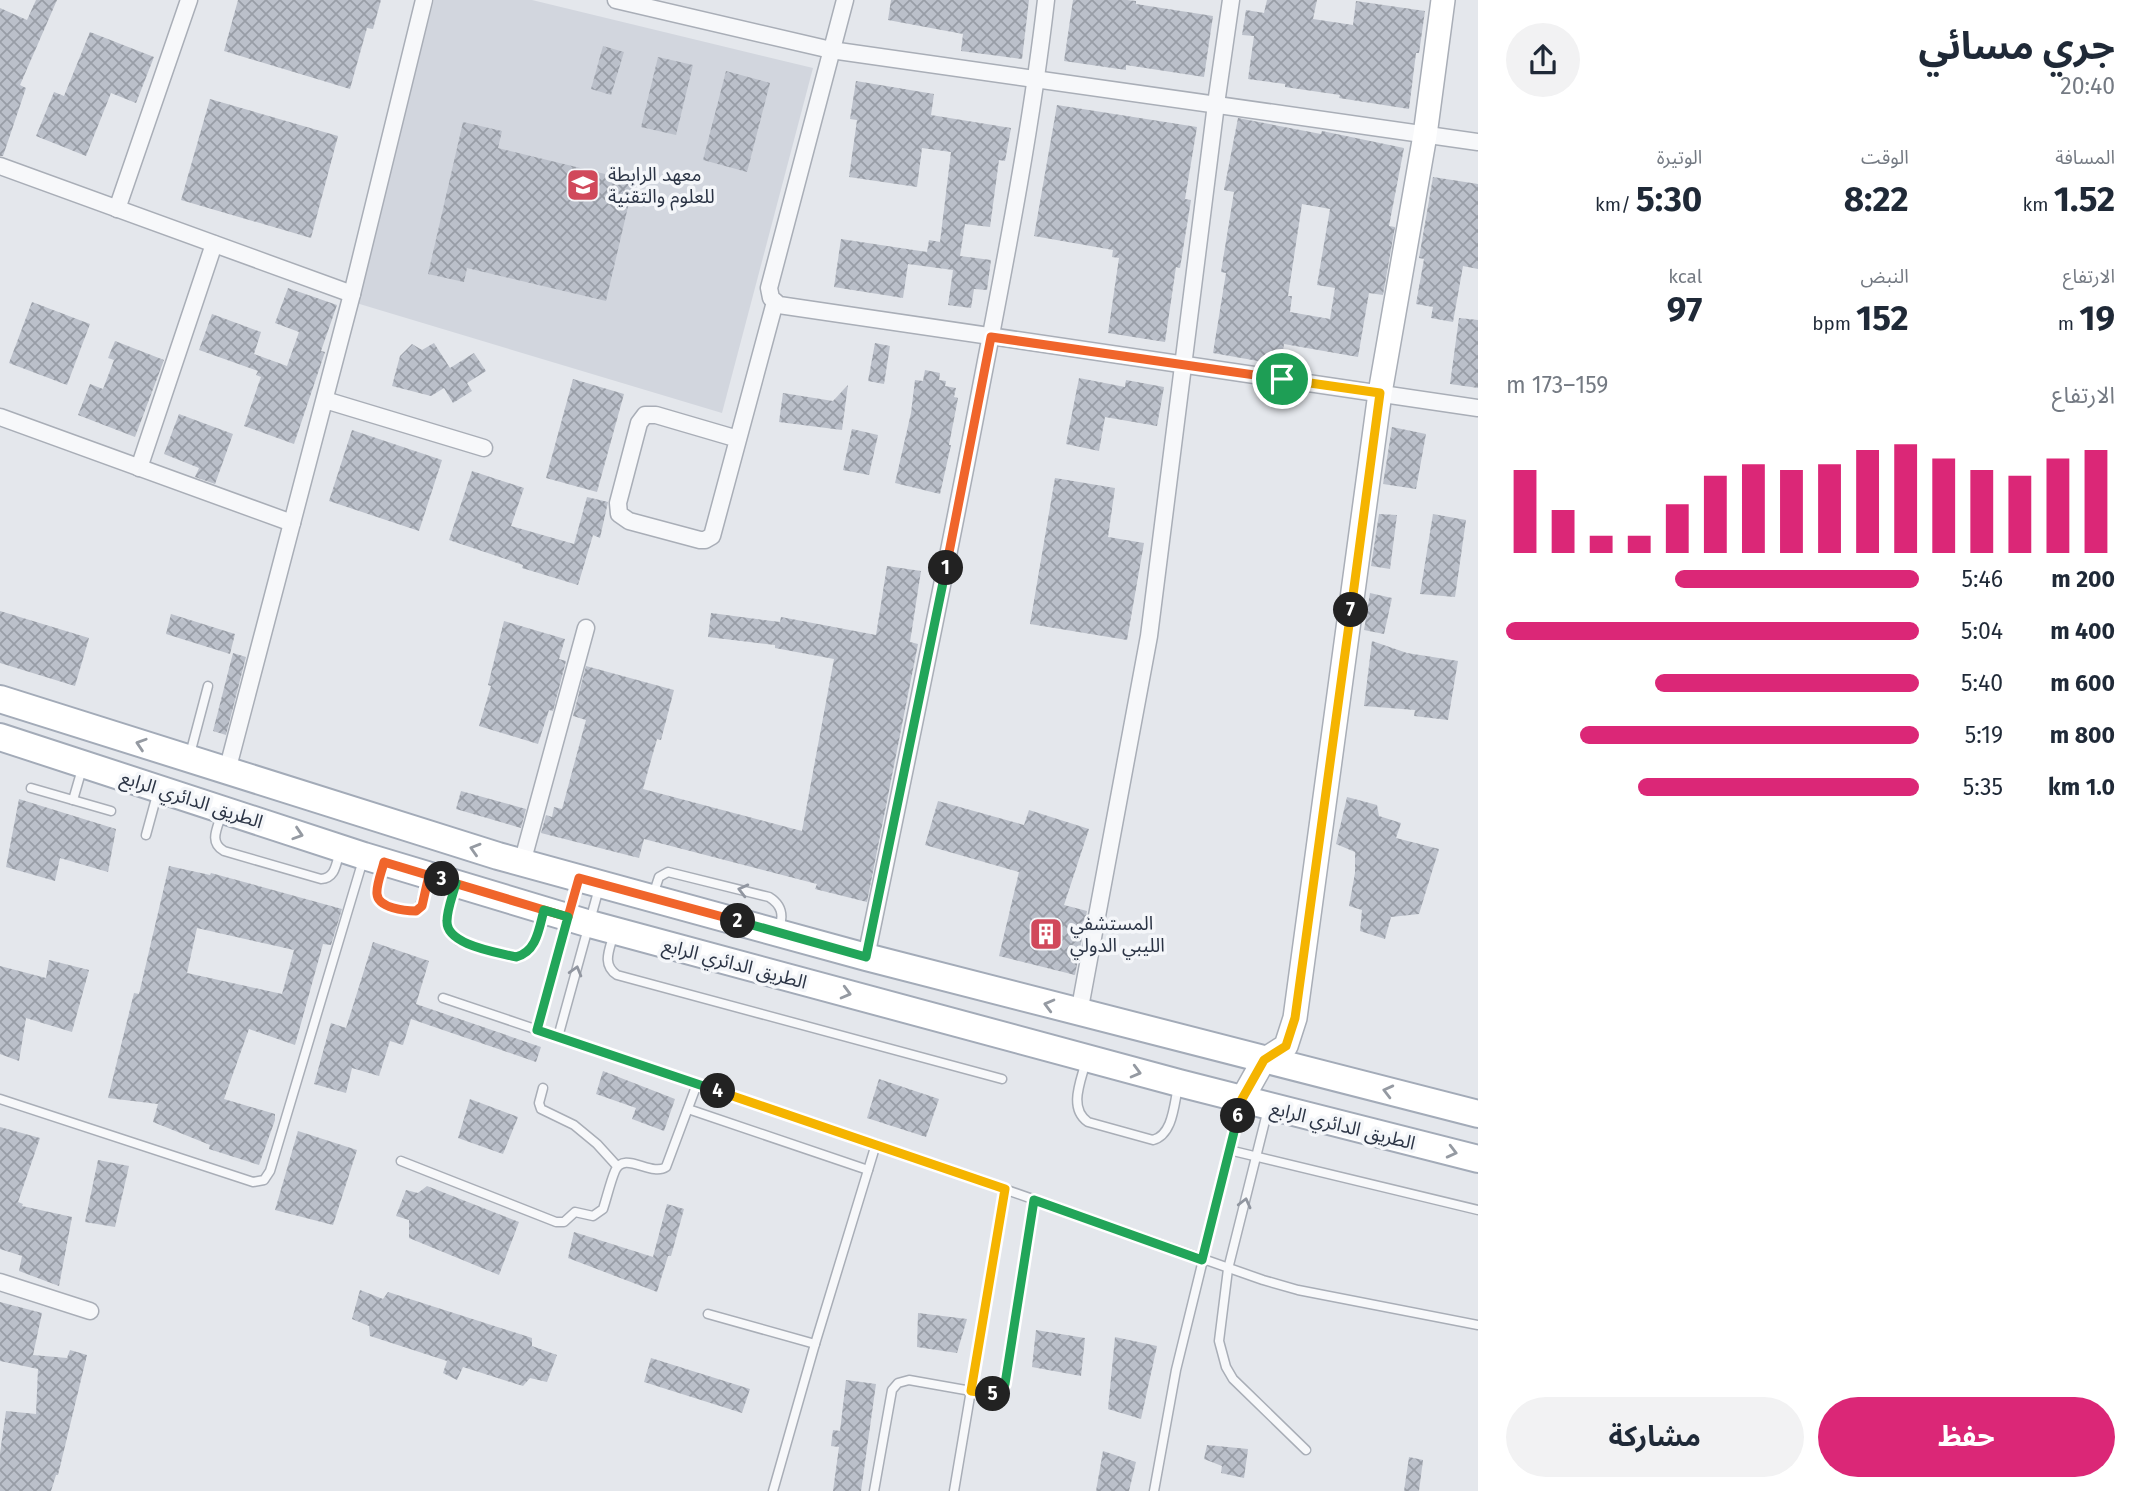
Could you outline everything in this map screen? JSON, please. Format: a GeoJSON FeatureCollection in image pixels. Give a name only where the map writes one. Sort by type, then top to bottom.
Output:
{"type":"FeatureCollection","features":[{"type":"Feature","properties":{"kind":"main road"},"geometry":{"type":"LineString","coordinates":[[1242,1099],[1264,1060],[1286,1046],[1295,1018],[1380,393],[1425,135],[1443,0]]}},
{"type":"Feature","properties":{"kind":"main road","name":"الطريق الدائري الرابع"},"geometry":{"type":"LineString","coordinates":[[0,699],[522,863],[1079,1013],[1478,1114]]}},
{"type":"Feature","properties":{"kind":"main road","name":"الطريق الدائري الرابع"},"geometry":{"type":"LineString","coordinates":[[0,737],[363,855],[579,920],[1179,1083],[1478,1159]]}},
{"type":"Feature","properties":{"kind":"street"},"geometry":{"type":"LineString","coordinates":[[117,209],[189,0]]}},
{"type":"Feature","properties":{"kind":"street"},"geometry":{"type":"LineString","coordinates":[[227,771],[325,400],[424,0]]}},
{"type":"Feature","properties":{"kind":"street"},"geometry":{"type":"LineString","coordinates":[[845,0],[769,288],[775,302],[784,307],[1478,408]]}},
{"type":"Feature","properties":{"kind":"street"},"geometry":{"type":"LineString","coordinates":[[866,957],[933,638],[991,337],[1037,81],[1046,0]]}},
{"type":"Feature","properties":{"kind":"street"},"geometry":{"type":"LineString","coordinates":[[1079,1013],[1149,636],[1231,0]]}},
{"type":"Feature","properties":{"kind":"street"},"geometry":{"type":"LineString","coordinates":[[623,1],[831,50],[1478,142]]}},
{"type":"Feature","properties":{"kind":"street"},"geometry":{"type":"LineString","coordinates":[[0,166],[352,294]]}},
{"type":"Feature","properties":{"kind":"street"},"geometry":{"type":"LineString","coordinates":[[139,467],[214,244]]}},
{"type":"Feature","properties":{"kind":"street"},"geometry":{"type":"LineString","coordinates":[[738,439],[656,415],[645,415],[639,423],[618,503],[619,514],[629,521],[700,540],[709,538],[714,531],[775,302]]}},
{"type":"Feature","properties":{"kind":"street"},"geometry":{"type":"LineString","coordinates":[[325,400],[484,447]]}},
{"type":"Feature","properties":{"kind":"street"},"geometry":{"type":"LineString","coordinates":[[0,417],[292,523]]}},
{"type":"Feature","properties":{"kind":"street"},"geometry":{"type":"LineString","coordinates":[[522,863],[586,628]]}},
{"type":"Feature","properties":{"kind":"street"},"geometry":{"type":"LineString","coordinates":[[0,1282],[90,1311]]}},
{"type":"Feature","properties":{"kind":"lane"},"geometry":{"type":"LineString","coordinates":[[189,759],[208,686]]}},
{"type":"Feature","properties":{"kind":"lane"},"geometry":{"type":"LineString","coordinates":[[73,800],[83,764]]}},
{"type":"Feature","properties":{"kind":"lane"},"geometry":{"type":"LineString","coordinates":[[31,788],[111,811]]}},
{"type":"Feature","properties":{"kind":"lane"},"geometry":{"type":"LineString","coordinates":[[146,835],[159,789]]}},
{"type":"Feature","properties":{"kind":"lane"},"geometry":{"type":"LineString","coordinates":[[223,810],[214,838],[216,845],[224,851],[321,879],[326,879],[363,855]]}},
{"type":"Feature","properties":{"kind":"lane"},"geometry":{"type":"LineString","coordinates":[[363,855],[379,900],[385,905],[412,911],[419,909],[429,875]]}},
{"type":"Feature","properties":{"kind":"lane"},"geometry":{"type":"LineString","coordinates":[[0,1099],[253,1182],[264,1180],[270,1171],[363,855]]}},
{"type":"Feature","properties":{"kind":"lane"},"geometry":{"type":"LineString","coordinates":[[558,1037],[579,920],[589,881]]}},
{"type":"Feature","properties":{"kind":"lane"},"geometry":{"type":"LineString","coordinates":[[537,1030],[579,920],[589,881]]}},
{"type":"Feature","properties":{"kind":"lane"},"geometry":{"type":"LineString","coordinates":[[456,883],[447,919],[450,932],[459,941],[516,957],[522,956],[579,920]]}},
{"type":"Feature","properties":{"kind":"lane"},"geometry":{"type":"LineString","coordinates":[[579,920],[607,959],[610,970],[617,975],[1002,1079]]}},
{"type":"Feature","properties":{"kind":"lane"},"geometry":{"type":"LineString","coordinates":[[443,998],[876,1144],[1228,1269],[1298,1290],[1478,1325]]}},
{"type":"Feature","properties":{"kind":"lane"},"geometry":{"type":"LineString","coordinates":[[1087,1058],[1076,1104],[1080,1115],[1088,1122],[1153,1140],[1166,1132],[1179,1083]]}},
{"type":"Feature","properties":{"kind":"lane"},"geometry":{"type":"LineString","coordinates":[[617,1166],[629,1162],[658,1171],[666,1167],[697,1084]]}},
{"type":"Feature","properties":{"kind":"lane"},"geometry":{"type":"LineString","coordinates":[[543,1088],[539,1103],[541,1109],[580,1130],[617,1166]]}},
{"type":"Feature","properties":{"kind":"lane"},"geometry":{"type":"LineString","coordinates":[[1154,1491],[1176,1370],[1242,1099]]}},
{"type":"Feature","properties":{"kind":"lane"},"geometry":{"type":"LineString","coordinates":[[1269,1106],[1228,1269],[1219,1340],[1226,1367],[1242,1390],[1306,1450]]}},
{"type":"Feature","properties":{"kind":"lane"},"geometry":{"type":"LineString","coordinates":[[688,1109],[868,1170]]}},
{"type":"Feature","properties":{"kind":"lane"},"geometry":{"type":"LineString","coordinates":[[774,1491],[815,1344],[876,1144]]}},
{"type":"Feature","properties":{"kind":"lane"},"geometry":{"type":"LineString","coordinates":[[1229,1150],[1478,1210]]}},
{"type":"Feature","properties":{"kind":"lane"},"geometry":{"type":"LineString","coordinates":[[401,1161],[560,1223],[572,1213],[593,1216],[601,1212],[617,1166]]}},
{"type":"Feature","properties":{"kind":"lane"},"geometry":{"type":"LineString","coordinates":[[954,1491],[1005,1189]]}},
{"type":"Feature","properties":{"kind":"lane"},"geometry":{"type":"LineString","coordinates":[[874,1491],[894,1386],[903,1380],[909,1380],[994,1394],[1005,1384],[1034,1200]]}},
{"type":"Feature","properties":{"kind":"lane"},"geometry":{"type":"LineString","coordinates":[[708,1314],[815,1344]]}},
{"type":"Feature","properties":{"kind":"shaded area","name":"معهد الرابطة للعلوم والتقنية"},"geometry":{"type":"Polygon","coordinates":[[[434,0],[532,0],[813,68],[722,413],[353,302],[434,0]]]}},
{"type":"Feature","properties":{"kind":"building"},"geometry":{"type":"Polygon","coordinates":[[[36,0],[57,0],[20,85],[26,88],[3,156],[0,156],[0,8],[27,20],[36,0]]]}},
{"type":"Feature","properties":{"kind":"building"},"geometry":{"type":"Polygon","coordinates":[[[238,0],[381,0],[373,29],[367,28],[350,89],[224,51],[238,0]]]}},
{"type":"Feature","properties":{"kind":"building"},"geometry":{"type":"Polygon","coordinates":[[[891,0],[1029,0],[1022,59],[961,51],[963,34],[888,20],[891,0]]]}},
{"type":"Feature","properties":{"kind":"building"},"geometry":{"type":"Polygon","coordinates":[[[1073,0],[1136,1],[1136,4],[1213,16],[1204,77],[1126,65],[1126,70],[1064,61],[1073,0]]]}},
{"type":"Feature","properties":{"kind":"building"},"geometry":{"type":"Polygon","coordinates":[[[1267,0],[1317,0],[1313,19],[1353,25],[1356,1],[1425,11],[1419,53],[1416,53],[1409,109],[1248,79],[1254,36],[1242,35],[1246,10],[1264,13],[1267,0]]]}},
{"type":"Feature","properties":{"kind":"building"},"geometry":{"type":"Polygon","coordinates":[[[90,32],[154,57],[136,103],[111,93],[86,156],[36,136],[54,92],[64,96],[90,32]]]}},
{"type":"Feature","properties":{"kind":"building"},"geometry":{"type":"Polygon","coordinates":[[[603,46],[624,52],[611,95],[591,89],[603,46]]]}},
{"type":"Feature","properties":{"kind":"building"},"geometry":{"type":"Polygon","coordinates":[[[658,57],[693,65],[676,135],[641,127],[658,57]]]}},
{"type":"Feature","properties":{"kind":"building"},"geometry":{"type":"Polygon","coordinates":[[[726,71],[770,83],[747,172],[703,160],[726,71]]]}},
{"type":"Feature","properties":{"kind":"building"},"geometry":{"type":"Polygon","coordinates":[[[856,81],[934,94],[931,115],[1011,128],[1005,161],[999,160],[990,227],[965,224],[960,256],[991,260],[987,290],[974,289],[971,308],[948,305],[953,270],[908,264],[903,298],[834,287],[841,239],[927,252],[929,240],[940,242],[951,152],[922,148],[917,187],[849,177],[857,120],[850,119],[856,81]]]}},
{"type":"Feature","properties":{"kind":"building"},"geometry":{"type":"Polygon","coordinates":[[[210,99],[338,136],[311,238],[181,200],[210,99]]]}},
{"type":"Feature","properties":{"kind":"building"},"geometry":{"type":"Polygon","coordinates":[[[1057,105],[1197,127],[1185,199],[1191,200],[1180,268],[1176,267],[1165,342],[1108,333],[1119,258],[1112,257],[1113,250],[1034,236],[1057,105]]]}},
{"type":"Feature","properties":{"kind":"building"},"geometry":{"type":"Polygon","coordinates":[[[1238,118],[1321,134],[1322,131],[1404,148],[1389,226],[1395,227],[1383,295],[1369,293],[1358,357],[1284,344],[1281,365],[1213,353],[1226,273],[1221,272],[1234,192],[1224,190],[1238,118]],[[1302,204],[1288,296],[1292,296],[1290,312],[1330,319],[1335,288],[1317,285],[1330,209],[1302,204]]]}},
{"type":"Feature","properties":{"kind":"building"},"geometry":{"type":"Polygon","coordinates":[[[463,122],[502,131],[498,148],[634,181],[606,301],[467,268],[464,282],[428,274],[463,122]]]}},
{"type":"Feature","properties":{"kind":"building"},"geometry":{"type":"Polygon","coordinates":[[[1433,177],[1478,184],[1478,269],[1463,266],[1453,322],[1431,318],[1433,307],[1416,304],[1424,259],[1419,258],[1433,177]]]}},
{"type":"Feature","properties":{"kind":"building"},"geometry":{"type":"Polygon","coordinates":[[[288,288],[337,305],[321,351],[325,352],[294,444],[244,426],[261,377],[256,375],[258,371],[199,350],[212,314],[261,332],[254,354],[287,366],[299,332],[275,323],[288,288]]]}},
{"type":"Feature","properties":{"kind":"building"},"geometry":{"type":"Polygon","coordinates":[[[32,302],[90,324],[67,385],[9,363],[32,302]]]}},
{"type":"Feature","properties":{"kind":"building"},"geometry":{"type":"Polygon","coordinates":[[[1459,318],[1478,320],[1478,388],[1450,384],[1459,318]]]}},
{"type":"Feature","properties":{"kind":"building"},"geometry":{"type":"Polygon","coordinates":[[[115,341],[164,360],[135,437],[78,415],[90,384],[103,389],[114,360],[108,358],[115,341]]]}},
{"type":"Feature","properties":{"kind":"building"},"geometry":{"type":"Polygon","coordinates":[[[434,343],[450,368],[474,353],[486,371],[467,383],[472,391],[453,403],[444,388],[431,396],[392,386],[400,356],[412,344],[422,350],[434,343]]]}},
{"type":"Feature","properties":{"kind":"building"},"geometry":{"type":"Polygon","coordinates":[[[875,343],[890,346],[884,384],[868,381],[875,343]]]}},
{"type":"Feature","properties":{"kind":"building"},"geometry":{"type":"Polygon","coordinates":[[[925,370],[940,373],[939,380],[946,381],[945,386],[956,388],[954,397],[958,398],[940,494],[895,483],[911,413],[915,380],[923,381],[925,370]]]}},
{"type":"Feature","properties":{"kind":"building"},"geometry":{"type":"Polygon","coordinates":[[[1079,378],[1125,387],[1126,380],[1164,387],[1157,426],[1105,417],[1099,451],[1066,444],[1079,378]]]}},
{"type":"Feature","properties":{"kind":"building"},"geometry":{"type":"Polygon","coordinates":[[[573,379],[624,394],[597,492],[546,478],[573,379]]]}},
{"type":"Feature","properties":{"kind":"building"},"geometry":{"type":"Polygon","coordinates":[[[848,385],[842,430],[779,422],[783,393],[833,401],[848,385]]]}},
{"type":"Feature","properties":{"kind":"building"},"geometry":{"type":"Polygon","coordinates":[[[179,414],[233,434],[215,484],[195,477],[199,468],[164,454],[179,414]]]}},
{"type":"Feature","properties":{"kind":"building"},"geometry":{"type":"Polygon","coordinates":[[[1392,427],[1426,434],[1416,489],[1383,484],[1392,427]]]}},
{"type":"Feature","properties":{"kind":"building"},"geometry":{"type":"Polygon","coordinates":[[[852,429],[878,435],[869,475],[843,470],[852,429]]]}},
{"type":"Feature","properties":{"kind":"building"},"geometry":{"type":"Polygon","coordinates":[[[352,430],[442,460],[419,531],[329,501],[352,430]]]}},
{"type":"Feature","properties":{"kind":"building"},"geometry":{"type":"Polygon","coordinates":[[[472,471],[524,488],[511,526],[574,544],[587,497],[608,502],[600,538],[593,535],[578,585],[522,568],[523,565],[449,540],[472,471]]]}},
{"type":"Feature","properties":{"kind":"building"},"geometry":{"type":"Polygon","coordinates":[[[1055,478],[1115,488],[1108,537],[1144,543],[1127,640],[1030,624],[1055,478]]]}},
{"type":"Feature","properties":{"kind":"building"},"geometry":{"type":"Polygon","coordinates":[[[1379,514],[1397,515],[1390,569],[1371,566],[1379,514]]]}},
{"type":"Feature","properties":{"kind":"building"},"geometry":{"type":"Polygon","coordinates":[[[1433,514],[1466,520],[1455,597],[1420,594],[1433,514]]]}},
{"type":"Feature","properties":{"kind":"building"},"geometry":{"type":"Polygon","coordinates":[[[887,566],[921,571],[910,642],[918,644],[867,902],[815,889],[817,884],[644,839],[639,858],[541,833],[546,815],[552,817],[554,807],[562,809],[586,720],[573,716],[586,666],[674,690],[661,740],[657,739],[643,789],[802,831],[834,659],[775,648],[775,645],[708,637],[711,613],[780,622],[781,617],[876,635],[887,566]]]}},
{"type":"Feature","properties":{"kind":"building"},"geometry":{"type":"Polygon","coordinates":[[[1370,593],[1392,598],[1384,634],[1364,630],[1370,593]]]}},
{"type":"Feature","properties":{"kind":"building"},"geometry":{"type":"Polygon","coordinates":[[[0,611],[89,638],[75,686],[0,663],[0,611]]]}},
{"type":"Feature","properties":{"kind":"building"},"geometry":{"type":"Polygon","coordinates":[[[171,614],[235,634],[230,654],[166,634],[171,614]]]}},
{"type":"Feature","properties":{"kind":"building"},"geometry":{"type":"Polygon","coordinates":[[[504,621],[565,639],[559,659],[566,661],[553,711],[549,710],[538,744],[479,726],[491,686],[488,685],[504,621]]]}},
{"type":"Feature","properties":{"kind":"building"},"geometry":{"type":"Polygon","coordinates":[[[1372,641],[1407,653],[1458,661],[1448,720],[1414,716],[1415,710],[1364,706],[1372,641]]]}},
{"type":"Feature","properties":{"kind":"building"},"geometry":{"type":"Polygon","coordinates":[[[233,653],[246,657],[226,735],[213,731],[233,653]]]}},
{"type":"Feature","properties":{"kind":"building"},"geometry":{"type":"Polygon","coordinates":[[[461,791],[526,809],[521,828],[456,809],[461,791]]]}},
{"type":"Feature","properties":{"kind":"building"},"geometry":{"type":"Polygon","coordinates":[[[1347,797],[1377,805],[1379,816],[1401,823],[1396,838],[1439,849],[1419,914],[1391,917],[1385,939],[1360,931],[1362,910],[1349,906],[1355,873],[1355,852],[1336,844],[1347,797]]]}},
{"type":"Feature","properties":{"kind":"building"},"geometry":{"type":"Polygon","coordinates":[[[19,799],[116,829],[108,872],[60,858],[55,881],[6,867],[19,799]]]}},
{"type":"Feature","properties":{"kind":"building"},"geometry":{"type":"Polygon","coordinates":[[[938,801],[1024,825],[1029,810],[1089,829],[1064,905],[1087,911],[1075,975],[999,956],[1019,872],[925,845],[938,801]]]}},
{"type":"Feature","properties":{"kind":"building"},"geometry":{"type":"Polygon","coordinates":[[[169,866],[210,875],[211,873],[342,909],[331,945],[323,944],[295,1045],[249,1029],[224,1099],[275,1114],[259,1165],[209,1149],[210,1145],[153,1122],[158,1104],[108,1098],[134,993],[139,994],[169,866]],[[197,928],[187,973],[282,994],[294,950],[197,928]]]}},
{"type":"Feature","properties":{"kind":"building"},"geometry":{"type":"Polygon","coordinates":[[[373,942],[429,961],[416,1004],[541,1047],[536,1062],[411,1019],[403,1045],[390,1041],[379,1076],[352,1068],[346,1093],[314,1084],[331,1023],[346,1028],[373,942]]]}},
{"type":"Feature","properties":{"kind":"building"},"geometry":{"type":"Polygon","coordinates":[[[49,960],[89,970],[72,1032],[26,1018],[19,1061],[0,1054],[0,966],[46,978],[49,960]]]}},
{"type":"Feature","properties":{"kind":"building"},"geometry":{"type":"Polygon","coordinates":[[[603,1071],[675,1099],[664,1131],[632,1119],[636,1108],[596,1094],[603,1071]]]}},
{"type":"Feature","properties":{"kind":"building"},"geometry":{"type":"Polygon","coordinates":[[[879,1079],[939,1099],[926,1137],[867,1118],[879,1079]]]}},
{"type":"Feature","properties":{"kind":"building"},"geometry":{"type":"Polygon","coordinates":[[[470,1099],[518,1117],[503,1154],[458,1138],[470,1099]]]}},
{"type":"Feature","properties":{"kind":"building"},"geometry":{"type":"Polygon","coordinates":[[[0,1127],[40,1138],[18,1202],[23,1204],[22,1206],[72,1217],[59,1286],[19,1271],[22,1256],[0,1249],[0,1127]]]}},
{"type":"Feature","properties":{"kind":"building"},"geometry":{"type":"Polygon","coordinates":[[[298,1131],[357,1150],[333,1225],[275,1210],[298,1131]]]}},
{"type":"Feature","properties":{"kind":"building"},"geometry":{"type":"Polygon","coordinates":[[[98,1160],[129,1166],[115,1227],[85,1222],[98,1160]]]}},
{"type":"Feature","properties":{"kind":"building"},"geometry":{"type":"Polygon","coordinates":[[[427,1186],[519,1222],[499,1275],[409,1238],[409,1220],[396,1216],[406,1190],[418,1193],[427,1186]]]}},
{"type":"Feature","properties":{"kind":"building"},"geometry":{"type":"Polygon","coordinates":[[[667,1204],[684,1209],[671,1256],[668,1256],[657,1292],[568,1258],[574,1232],[653,1257],[667,1204]]]}},
{"type":"Feature","properties":{"kind":"building"},"geometry":{"type":"Polygon","coordinates":[[[360,1290],[383,1299],[388,1292],[532,1338],[532,1346],[557,1355],[547,1382],[530,1378],[523,1386],[463,1367],[457,1380],[443,1373],[447,1361],[370,1336],[369,1326],[352,1319],[360,1290]]]}},
{"type":"Feature","properties":{"kind":"building"},"geometry":{"type":"Polygon","coordinates":[[[0,1302],[42,1313],[33,1355],[67,1358],[70,1350],[87,1355],[58,1475],[51,1491],[0,1491],[0,1453],[6,1411],[36,1414],[38,1369],[0,1361],[0,1302]]]}},
{"type":"Feature","properties":{"kind":"building"},"geometry":{"type":"Polygon","coordinates":[[[918,1313],[967,1319],[957,1353],[917,1347],[918,1313]]]}},
{"type":"Feature","properties":{"kind":"building"},"geometry":{"type":"Polygon","coordinates":[[[1036,1330],[1085,1338],[1081,1376],[1032,1367],[1036,1330]]]}},
{"type":"Feature","properties":{"kind":"building"},"geometry":{"type":"Polygon","coordinates":[[[1115,1337],[1157,1346],[1141,1419],[1108,1409],[1115,1337]]]}},
{"type":"Feature","properties":{"kind":"building"},"geometry":{"type":"Polygon","coordinates":[[[651,1358],[750,1389],[742,1413],[644,1382],[651,1358]]]}},
{"type":"Feature","properties":{"kind":"building"},"geometry":{"type":"Polygon","coordinates":[[[846,1380],[876,1384],[861,1491],[833,1491],[839,1447],[831,1446],[833,1430],[840,1431],[846,1380]]]}},
{"type":"Feature","properties":{"kind":"building"},"geometry":{"type":"Polygon","coordinates":[[[1207,1445],[1248,1449],[1244,1478],[1221,1473],[1222,1466],[1204,1459],[1207,1445]]]}},
{"type":"Feature","properties":{"kind":"building"},"geometry":{"type":"Polygon","coordinates":[[[1103,1451],[1136,1462],[1129,1491],[1096,1491],[1103,1451]]]}},
{"type":"Feature","properties":{"kind":"building"},"geometry":{"type":"Polygon","coordinates":[[[1409,1457],[1423,1460],[1419,1491],[1404,1491],[1409,1457]]]}},
{"type":"Feature","properties":{"kind":"place","name":"معهد الرابطة للعلوم والتقنية"},"geometry":{"type":"Point","coordinates":[583,185]}},
{"type":"Feature","properties":{"kind":"place","name":"المستشفي الليبي الدولي"},"geometry":{"type":"Point","coordinates":[1046,934]}},
{"type":"Feature","properties":{"kind":"route"},"geometry":{"type":"LineString","coordinates":[[1282,379],[991,337],[933,638],[866,957],[579,878],[568,917],[456,883],[429,875],[384,862],[377,894],[385,905],[412,911],[419,909],[429,875],[456,883],[447,926],[453,937],[459,941],[516,957],[522,956],[533,947],[544,910],[568,917],[537,1030],[1005,1189],[971,1391],[994,1394],[1003,1389],[1005,1384],[1034,1200],[1202,1260],[1242,1099],[1264,1060],[1286,1046],[1290,1039],[1380,393],[1282,379]]}}]}
